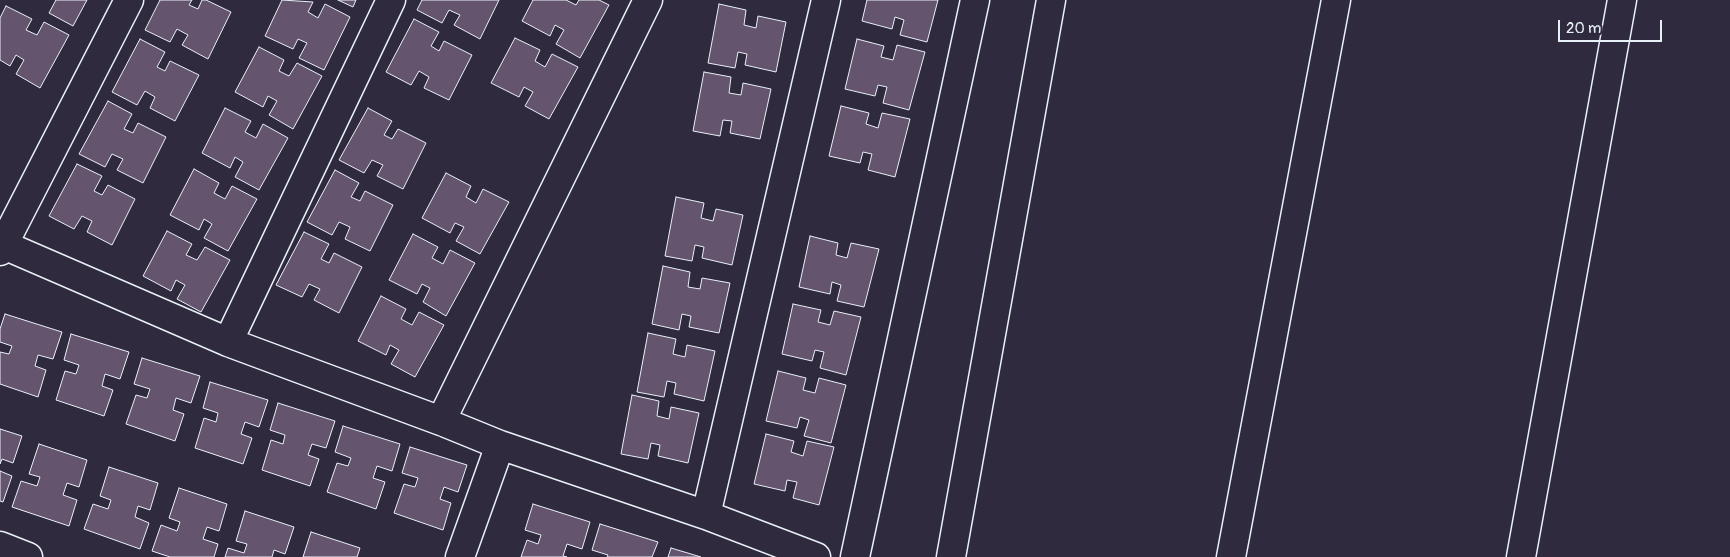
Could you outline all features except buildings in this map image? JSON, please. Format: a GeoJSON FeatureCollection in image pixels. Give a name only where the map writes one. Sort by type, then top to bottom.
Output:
{"type":"FeatureCollection","features":[{"type":"Feature","properties":{"kind":"street"},"geometry":{"type":"LineString","coordinates":[[129,0],[2,248],[228,342],[441,421],[500,446],[706,515],[816,557]]}},
{"type":"Feature","properties":{"kind":"street"},"geometry":{"type":"LineString","coordinates":[[228,342],[391,0]]}},
{"type":"Feature","properties":{"kind":"street"},"geometry":{"type":"LineString","coordinates":[[441,421],[648,0]]}},
{"type":"Feature","properties":{"kind":"street"},"geometry":{"type":"LineString","coordinates":[[706,515],[826,0]]}},
{"type":"Feature","properties":{"kind":"street"},"geometry":{"type":"LineString","coordinates":[[855,557],[976,0]]}},
{"type":"Feature","properties":{"kind":"street"},"geometry":{"type":"LineString","coordinates":[[951,557],[1051,0]]}},
{"type":"Feature","properties":{"kind":"street"},"geometry":{"type":"LineString","coordinates":[[1231,557],[1336,0]]}},
{"type":"Feature","properties":{"kind":"street"},"geometry":{"type":"LineString","coordinates":[[1521,557],[1622,0]]}},
{"type":"Feature","properties":{"kind":"street"},"geometry":{"type":"LineString","coordinates":[[460,557],[500,446]]}},
{"type":"Feature","properties":{"kind":"street"},"geometry":{"type":"LineString","coordinates":[[0,546],[28,557]]}}]}
